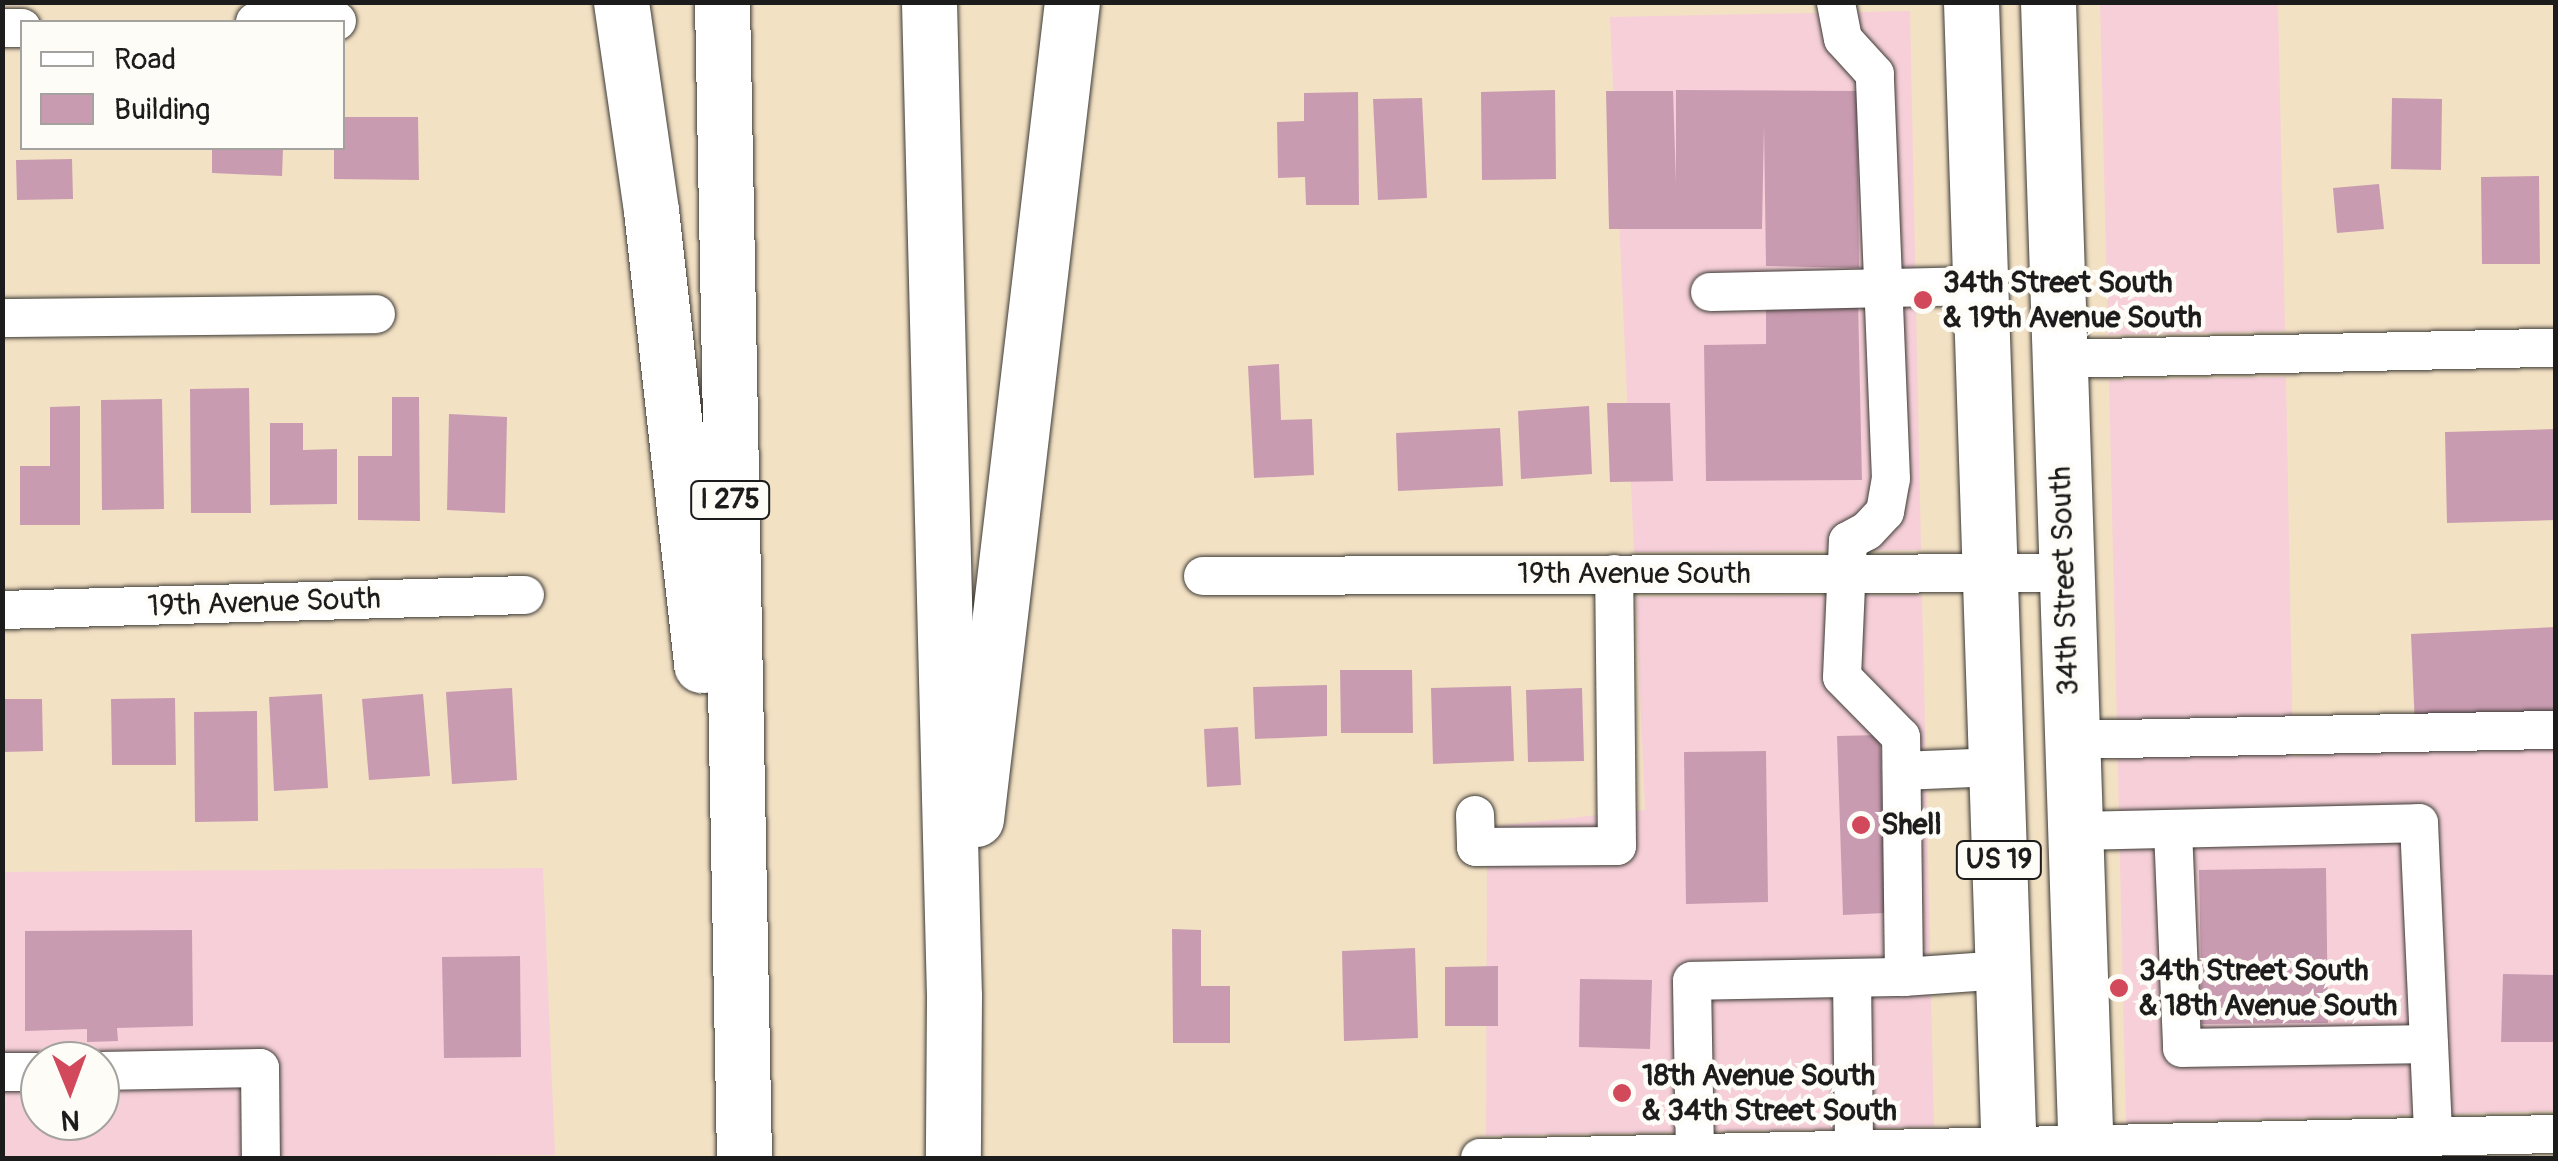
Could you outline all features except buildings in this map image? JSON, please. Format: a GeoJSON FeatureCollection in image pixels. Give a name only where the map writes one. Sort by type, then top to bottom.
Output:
{"type":"FeatureCollection","features":[{"type":"Feature","properties":{"kind":"highway"},"geometry":{"type":"LineString","coordinates":[[621,2],[651,210],[738,997]]}},
{"type":"Feature","properties":{"kind":"highway","name":"I 275"},"geometry":{"type":"LineString","coordinates":[[722,2],[744,1158]]}},
{"type":"Feature","properties":{"kind":"highway"},"geometry":{"type":"LineString","coordinates":[[929,2],[954,996],[954,1158]]}},
{"type":"Feature","properties":{"kind":"highway"},"geometry":{"type":"LineString","coordinates":[[954,996],[1072,2]]}},
{"type":"Feature","properties":{"kind":"highway","name":"US 19"},"geometry":{"type":"LineString","coordinates":[[1971,2],[2008,1153]]}},
{"type":"Feature","properties":{"kind":"highway","name":"34th Street South"},"geometry":{"type":"LineString","coordinates":[[2048,2],[2086,1153]]}},
{"type":"Feature","properties":{"kind":"street"},"geometry":{"type":"LineString","coordinates":[[1836,2],[1843,39],[1875,74],[1891,480],[1885,512],[1848,541],[1842,677],[1901,737],[1904,976]]}},
{"type":"Feature","properties":{"kind":"street"},"geometry":{"type":"LineString","coordinates":[[1710,292],[1980,286]]}},
{"type":"Feature","properties":{"kind":"street"},"geometry":{"type":"LineString","coordinates":[[2,318],[376,314]]}},
{"type":"Feature","properties":{"kind":"street"},"geometry":{"type":"LineString","coordinates":[[2058,358],[2556,348]]}},
{"type":"Feature","properties":{"kind":"street","name":"19th Avenue South"},"geometry":{"type":"LineString","coordinates":[[1202,576],[2065,573]]}},
{"type":"Feature","properties":{"kind":"street"},"geometry":{"type":"LineString","coordinates":[[1475,815],[1476,847],[1616,846],[1614,574]]}},
{"type":"Feature","properties":{"kind":"street","name":"19th Avenue South"},"geometry":{"type":"LineString","coordinates":[[2,610],[525,595]]}},
{"type":"Feature","properties":{"kind":"street"},"geometry":{"type":"LineString","coordinates":[[2071,740],[2556,730]]}},
{"type":"Feature","properties":{"kind":"street"},"geometry":{"type":"LineString","coordinates":[[1902,771],[1996,767]]}},
{"type":"Feature","properties":{"kind":"street"},"geometry":{"type":"LineString","coordinates":[[2074,830],[2419,823],[2433,1136]]}},
{"type":"Feature","properties":{"kind":"street"},"geometry":{"type":"LineString","coordinates":[[2174,830],[2182,1048],[2429,1044]]}},
{"type":"Feature","properties":{"kind":"street"},"geometry":{"type":"LineString","coordinates":[[1695,1154],[1692,981],[2003,970]]}},
{"type":"Feature","properties":{"kind":"street"},"geometry":{"type":"LineString","coordinates":[[1852,978],[1854,1152]]}},
{"type":"Feature","properties":{"kind":"street"},"geometry":{"type":"LineString","coordinates":[[120,1071],[260,1068],[261,1158]]}},
{"type":"Feature","properties":{"kind":"street"},"geometry":{"type":"LineString","coordinates":[[1480,1158],[2086,1153],[2556,1134]]}},
{"type":"Feature","properties":{"kind":"shaded area"},"geometry":{"type":"Polygon","coordinates":[[[2100,3],[2278,3],[2285,331],[2108,335],[2100,3]]]}},
{"type":"Feature","properties":{"kind":"shaded area"},"geometry":{"type":"Polygon","coordinates":[[[1910,11],[1921,550],[1634,552],[1610,17],[1910,11]]]}},
{"type":"Feature","properties":{"kind":"shaded area"},"geometry":{"type":"Polygon","coordinates":[[[2286,377],[2293,757],[2555,735],[2555,1111],[2126,1123],[2109,380],[2286,377]]]}},
{"type":"Feature","properties":{"kind":"shaded area"},"geometry":{"type":"Polygon","coordinates":[[[1922,595],[1934,1127],[1486,1136],[1487,827],[1645,810],[1636,597],[1922,595]]]}},
{"type":"Feature","properties":{"kind":"shaded area"},"geometry":{"type":"Polygon","coordinates":[[[543,868],[555,1155],[3,1158],[2,872],[543,868]]]}},
{"type":"Feature","properties":{"kind":"place","name":"34th Street South & 19th Avenue South"},"geometry":{"type":"Point","coordinates":[1923,300]}},
{"type":"Feature","properties":{"kind":"place","name":"Shell"},"geometry":{"type":"Point","coordinates":[1861,825]}},
{"type":"Feature","properties":{"kind":"place","name":"34th Street South & 18th Avenue South"},"geometry":{"type":"Point","coordinates":[2119,988]}},
{"type":"Feature","properties":{"kind":"place","name":"18th Avenue South & 34th Street South"},"geometry":{"type":"Point","coordinates":[1622,1093]}}]}
